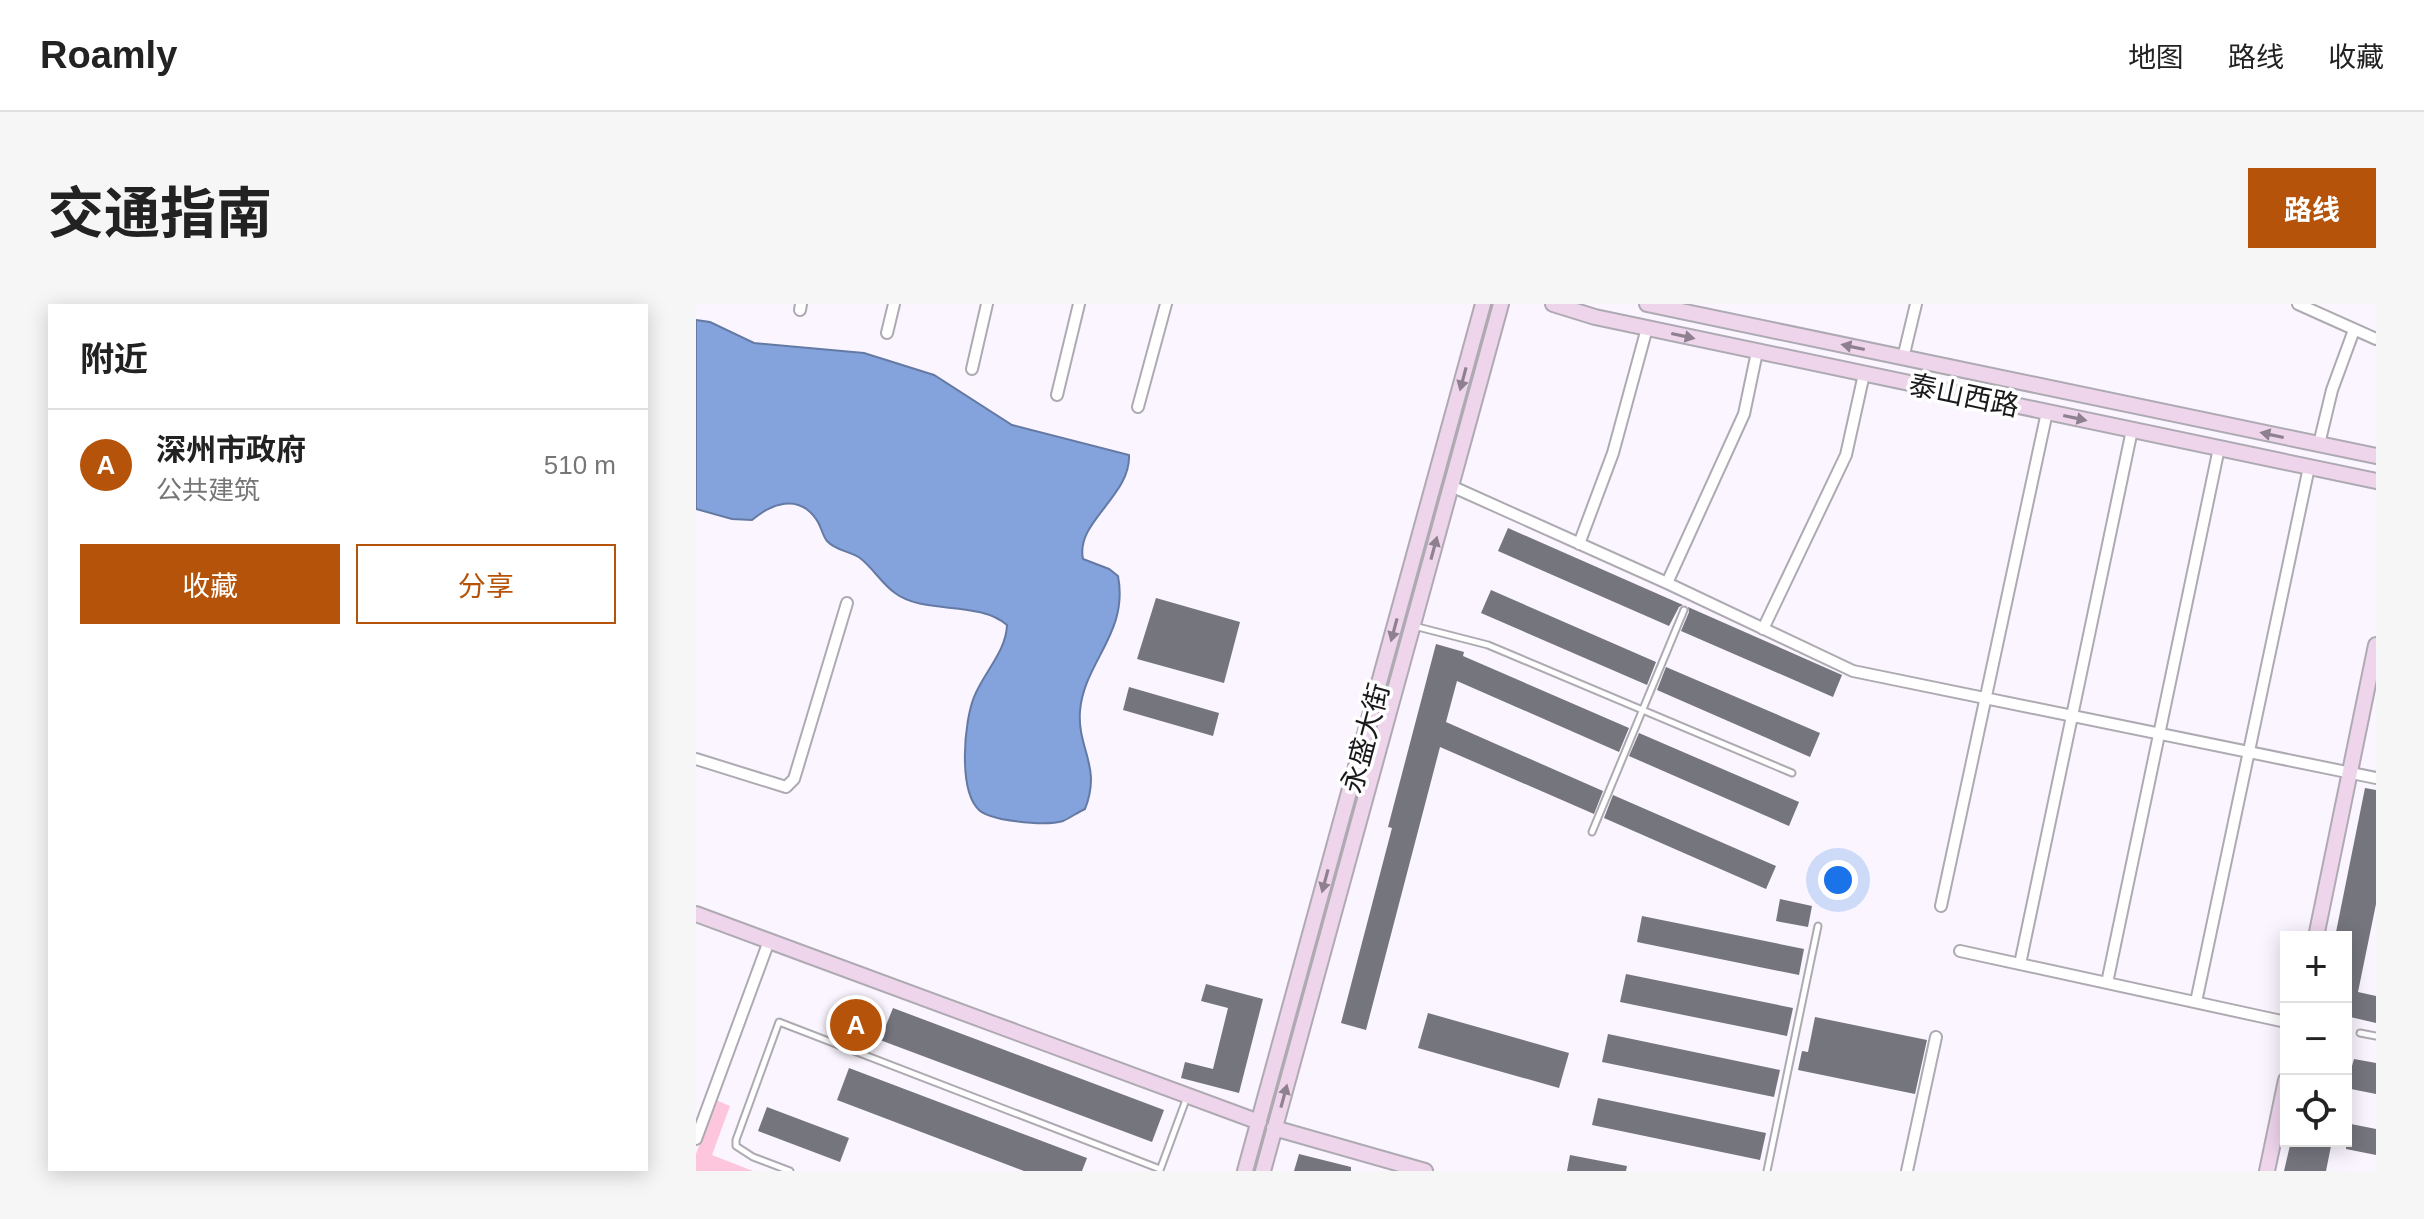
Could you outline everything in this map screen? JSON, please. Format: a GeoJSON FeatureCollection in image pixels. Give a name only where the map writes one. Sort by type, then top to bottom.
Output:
{"type":"FeatureCollection","features":[{"type":"Feature","properties":{"kind":"main road","name":"永盛大街"},"geometry":{"type":"LineString","coordinates":[[1245,1171],[1483,304]]}},
{"type":"Feature","properties":{"kind":"main road","name":"永盛大街"},"geometry":{"type":"LineString","coordinates":[[1263,1171],[1501,304]]}},
{"type":"Feature","properties":{"kind":"main road","name":"泰山西路"},"geometry":{"type":"LineString","coordinates":[[1553,304],[1595,317],[1757,352],[2376,481]]}},
{"type":"Feature","properties":{"kind":"main road","name":"泰山西路"},"geometry":{"type":"LineString","coordinates":[[1647,304],[2376,456]]}},
{"type":"Feature","properties":{"kind":"main road"},"geometry":{"type":"LineString","coordinates":[[2317,931],[2376,645]]}},
{"type":"Feature","properties":{"kind":"main road"},"geometry":{"type":"LineString","coordinates":[[696,914],[1259,1122]]}},
{"type":"Feature","properties":{"kind":"main road"},"geometry":{"type":"LineString","coordinates":[[2267,1171],[2280,1109]]}},
{"type":"Feature","properties":{"kind":"main road"},"geometry":{"type":"LineString","coordinates":[[1274,1128],[1425,1171]]}},
{"type":"Feature","properties":{"kind":"street"},"geometry":{"type":"LineString","coordinates":[[887,333],[894,304]]}},
{"type":"Feature","properties":{"kind":"street"},"geometry":{"type":"LineString","coordinates":[[972,369],[987,304]]}},
{"type":"Feature","properties":{"kind":"street"},"geometry":{"type":"LineString","coordinates":[[1057,395],[1079,304]]}},
{"type":"Feature","properties":{"kind":"street"},"geometry":{"type":"LineString","coordinates":[[1138,407],[1166,304]]}},
{"type":"Feature","properties":{"kind":"street"},"geometry":{"type":"LineString","coordinates":[[1903,358],[1916,304]]}},
{"type":"Feature","properties":{"kind":"street"},"geometry":{"type":"LineString","coordinates":[[2298,304],[2376,339]]}},
{"type":"Feature","properties":{"kind":"street"},"geometry":{"type":"LineString","coordinates":[[1579,544],[1613,453],[1647,328]]}},
{"type":"Feature","properties":{"kind":"street"},"geometry":{"type":"LineString","coordinates":[[2319,444],[2332,390],[2354,330]]}},
{"type":"Feature","properties":{"kind":"street"},"geometry":{"type":"LineString","coordinates":[[1667,583],[1744,414],[1757,352]]}},
{"type":"Feature","properties":{"kind":"street"},"geometry":{"type":"LineString","coordinates":[[1763,629],[1846,455],[1864,374]]}},
{"type":"Feature","properties":{"kind":"street"},"geometry":{"type":"LineString","coordinates":[[1941,906],[2047,412]]}},
{"type":"Feature","properties":{"kind":"street"},"geometry":{"type":"LineString","coordinates":[[2020,964],[2132,430]]}},
{"type":"Feature","properties":{"kind":"street"},"geometry":{"type":"LineString","coordinates":[[2107,983],[2219,448]]}},
{"type":"Feature","properties":{"kind":"street"},"geometry":{"type":"LineString","coordinates":[[2196,1002],[2309,467]]}},
{"type":"Feature","properties":{"kind":"street"},"geometry":{"type":"LineString","coordinates":[[1451,486],[1853,671],[2376,778]]}},
{"type":"Feature","properties":{"kind":"street"},"geometry":{"type":"LineString","coordinates":[[696,760],[786,787],[794,779],[847,603]]}},
{"type":"Feature","properties":{"kind":"street"},"geometry":{"type":"LineString","coordinates":[[696,1139],[769,941]]}},
{"type":"Feature","properties":{"kind":"street"},"geometry":{"type":"LineString","coordinates":[[1960,951],[2280,1021]]}},
{"type":"Feature","properties":{"kind":"street"},"geometry":{"type":"LineString","coordinates":[[1907,1171],[1936,1037]]}},
{"type":"Feature","properties":{"kind":"lane"},"geometry":{"type":"LineString","coordinates":[[1592,832],[1684,610]]}},
{"type":"Feature","properties":{"kind":"lane"},"geometry":{"type":"LineString","coordinates":[[1413,626],[1488,645],[1792,773]]}},
{"type":"Feature","properties":{"kind":"lane"},"geometry":{"type":"LineString","coordinates":[[1767,1171],[1818,926]]}},
{"type":"Feature","properties":{"kind":"lane"},"geometry":{"type":"LineString","coordinates":[[790,1171],[753,1157],[736,1146],[779,1022],[1160,1170],[1188,1096]]}},
{"type":"Feature","properties":{"kind":"lane"},"geometry":{"type":"LineString","coordinates":[[2360,1033],[2376,1036]]}},
{"type":"Feature","properties":{"kind":"shaded area"},"geometry":{"type":"Polygon","coordinates":[[[716,1100],[730,1106],[712,1155],[753,1171],[696,1171],[696,1154],[716,1100]]]}},
{"type":"Feature","properties":{"kind":"water"},"geometry":{"type":"Polygon","coordinates":[[[696,320],[710,322],[754,343],[864,353],[934,375],[1012,425],[1129,455],[1122,483],[1087,533],[1083,546],[1083,559],[1118,576],[1120,596],[1112,631],[1089,677],[1080,711],[1091,781],[1085,809],[1063,821],[1032,823],[989,816],[979,810],[972,800],[965,755],[970,708],[999,653],[1007,625],[981,613],[907,600],[886,585],[860,558],[827,541],[816,519],[801,506],[776,506],[752,520],[732,519],[696,509],[696,320]]]}},
{"type":"Feature","properties":{"kind":"building"},"geometry":{"type":"Polygon","coordinates":[[[1508,528],[1683,605],[1669,626],[1498,551],[1508,528]]]}},
{"type":"Feature","properties":{"kind":"building"},"geometry":{"type":"Polygon","coordinates":[[[1491,590],[1656,662],[1647,685],[1481,613],[1491,590]]]}},
{"type":"Feature","properties":{"kind":"building"},"geometry":{"type":"Polygon","coordinates":[[[1156,598],[1240,622],[1224,683],[1137,659],[1156,598]]]}},
{"type":"Feature","properties":{"kind":"building"},"geometry":{"type":"Polygon","coordinates":[[[1688,607],[1842,675],[1833,697],[1681,631],[1688,607]]]}},
{"type":"Feature","properties":{"kind":"building"},"geometry":{"type":"Polygon","coordinates":[[[1436,644],[1464,652],[1463,656],[1629,728],[1619,752],[1457,681],[1446,722],[1603,791],[1594,814],[1440,747],[1366,1030],[1341,1023],[1436,644]]]}},
{"type":"Feature","properties":{"kind":"building"},"geometry":{"type":"Polygon","coordinates":[[[1666,667],[1820,733],[1810,757],[1657,690],[1666,667]]]}},
{"type":"Feature","properties":{"kind":"building"},"geometry":{"type":"Polygon","coordinates":[[[1129,687],[1219,713],[1213,736],[1123,710],[1129,687]]]}},
{"type":"Feature","properties":{"kind":"building"},"geometry":{"type":"Polygon","coordinates":[[[1639,733],[1799,802],[1789,826],[1629,756],[1639,733]]]}},
{"type":"Feature","properties":{"kind":"building"},"geometry":{"type":"Polygon","coordinates":[[[2365,788],[2376,790],[2376,904],[2358,992],[2376,996],[2376,1023],[2352,1017],[2352,931],[2336,931],[2365,788]]]}},
{"type":"Feature","properties":{"kind":"building"},"geometry":{"type":"Polygon","coordinates":[[[1613,795],[1776,866],[1766,889],[1604,818],[1613,795]]]}},
{"type":"Feature","properties":{"kind":"building"},"geometry":{"type":"Polygon","coordinates":[[[1780,899],[1812,906],[1808,927],[1776,921],[1780,899]]]}},
{"type":"Feature","properties":{"kind":"building"},"geometry":{"type":"Polygon","coordinates":[[[1642,916],[1804,949],[1799,975],[1637,942],[1642,916]]]}},
{"type":"Feature","properties":{"kind":"building"},"geometry":{"type":"Polygon","coordinates":[[[1626,974],[1793,1008],[1787,1036],[1620,1002],[1626,974]]]}},
{"type":"Feature","properties":{"kind":"building"},"geometry":{"type":"Polygon","coordinates":[[[1206,984],[1263,999],[1239,1093],[1181,1078],[1185,1062],[1213,1069],[1228,1008],[1201,1001],[1206,984]]]}},
{"type":"Feature","properties":{"kind":"building"},"geometry":{"type":"Polygon","coordinates":[[[893,1008],[1164,1110],[1152,1142],[880,1040],[893,1008]]]}},
{"type":"Feature","properties":{"kind":"building"},"geometry":{"type":"Polygon","coordinates":[[[1428,1013],[1569,1053],[1559,1088],[1418,1048],[1428,1013]]]}},
{"type":"Feature","properties":{"kind":"building"},"geometry":{"type":"Polygon","coordinates":[[[1815,1017],[1927,1040],[1915,1094],[1798,1070],[1802,1051],[1808,1052],[1815,1017]]]}},
{"type":"Feature","properties":{"kind":"building"},"geometry":{"type":"Polygon","coordinates":[[[1608,1034],[1780,1070],[1774,1097],[1602,1062],[1608,1034]]]}},
{"type":"Feature","properties":{"kind":"building"},"geometry":{"type":"Polygon","coordinates":[[[2354,1059],[2376,1063],[2376,1094],[2352,1089],[2354,1059]]]}},
{"type":"Feature","properties":{"kind":"building"},"geometry":{"type":"Polygon","coordinates":[[[849,1068],[1087,1158],[1082,1171],[1024,1171],[837,1100],[849,1068]]]}},
{"type":"Feature","properties":{"kind":"building"},"geometry":{"type":"Polygon","coordinates":[[[1598,1098],[1766,1133],[1760,1160],[1592,1125],[1598,1098]]]}},
{"type":"Feature","properties":{"kind":"building"},"geometry":{"type":"Polygon","coordinates":[[[767,1107],[849,1138],[840,1162],[758,1131],[767,1107]]]}},
{"type":"Feature","properties":{"kind":"building"},"geometry":{"type":"Polygon","coordinates":[[[2352,1124],[2376,1129],[2376,1155],[2346,1149],[2352,1147],[2352,1124]]]}},
{"type":"Feature","properties":{"kind":"building"},"geometry":{"type":"Polygon","coordinates":[[[2290,1147],[2331,1147],[2326,1171],[2284,1171],[2290,1147]]]}},
{"type":"Feature","properties":{"kind":"building"},"geometry":{"type":"Polygon","coordinates":[[[1299,1154],[1351,1167],[1351,1171],[1294,1171],[1299,1154]]]}},
{"type":"Feature","properties":{"kind":"building"},"geometry":{"type":"Polygon","coordinates":[[[1570,1155],[1627,1166],[1626,1171],[1567,1171],[1570,1155]]]}},
{"type":"Feature","properties":{"kind":"place","name":"深州市政府"},"geometry":{"type":"Point","coordinates":[856,1025]}}]}
